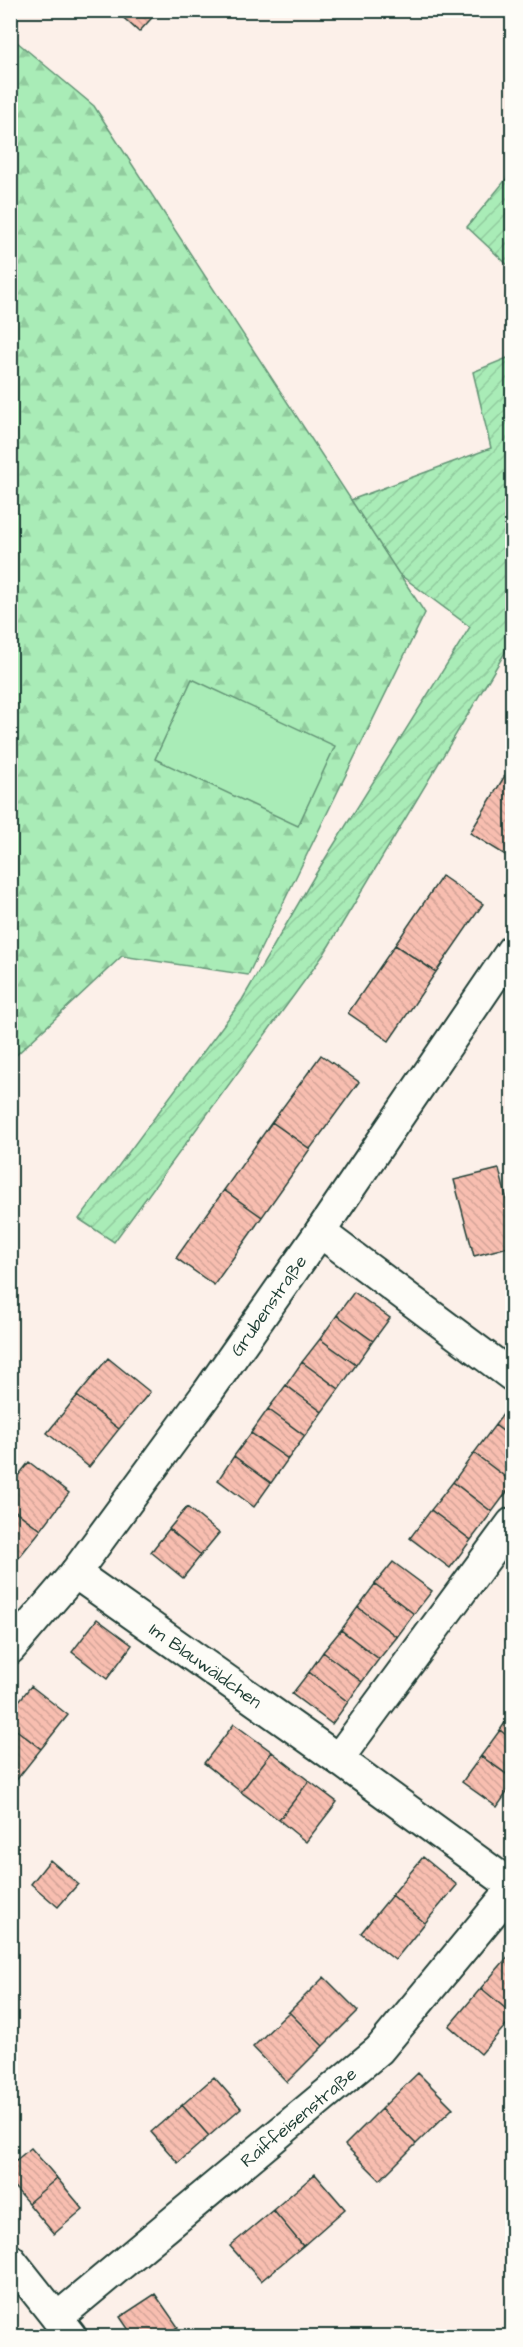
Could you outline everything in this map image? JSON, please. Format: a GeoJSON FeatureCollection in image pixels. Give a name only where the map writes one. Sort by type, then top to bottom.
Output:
{"type":"FeatureCollection","features":[{"type":"Feature","properties":{"kind":"street","name":"Grubenstraße"},"geometry":{"type":"LineString","coordinates":[[10,1649],[75,1573],[208,1392],[513,951]]}},
{"type":"Feature","properties":{"kind":"street"},"geometry":{"type":"LineString","coordinates":[[320,1232],[513,1376]]}},
{"type":"Feature","properties":{"kind":"street"},"geometry":{"type":"LineString","coordinates":[[338,1759],[513,1523]]}},
{"type":"Feature","properties":{"kind":"street","name":"Im Blauwäldchen"},"geometry":{"type":"LineString","coordinates":[[75,1573],[338,1759],[513,1888]]}},
{"type":"Feature","properties":{"kind":"street","name":"Raiffeisenstraße"},"geometry":{"type":"LineString","coordinates":[[64,2327],[379,2050],[513,1888]]}},
{"type":"Feature","properties":{"kind":"street"},"geometry":{"type":"LineString","coordinates":[[10,2259],[64,2327]]}},
{"type":"Feature","properties":{"kind":"green space"},"geometry":{"type":"Polygon","coordinates":[[[11,37],[94,106],[425,613],[248,975],[122,956],[11,1060],[11,37]]]}},
{"type":"Feature","properties":{"kind":"green space"},"geometry":{"type":"Polygon","coordinates":[[[512,172],[512,269],[467,227],[512,172]]]}},
{"type":"Feature","properties":{"kind":"green space"},"geometry":{"type":"Polygon","coordinates":[[[512,356],[512,641],[324,954],[114,1242],[79,1219],[242,1000],[315,875],[470,627],[399,574],[351,500],[491,448],[473,372],[512,356]]]}},
{"type":"Feature","properties":{"kind":"green space"},"geometry":{"type":"Polygon","coordinates":[[[192,679],[335,746],[298,826],[155,759],[192,679]]]}},
{"type":"Feature","properties":{"kind":"building"},"geometry":{"type":"Polygon","coordinates":[[[115,10],[159,10],[139,32],[115,10]]]}},
{"type":"Feature","properties":{"kind":"building"},"geometry":{"type":"Polygon","coordinates":[[[512,764],[512,854],[510,858],[470,833],[512,764]]]}},
{"type":"Feature","properties":{"kind":"building"},"geometry":{"type":"Polygon","coordinates":[[[442,876],[483,904],[436,972],[395,945],[442,876]]]}},
{"type":"Feature","properties":{"kind":"building"},"geometry":{"type":"Polygon","coordinates":[[[395,945],[436,972],[389,1041],[348,1013],[395,945]]]}},
{"type":"Feature","properties":{"kind":"building"},"geometry":{"type":"Polygon","coordinates":[[[321,1055],[359,1082],[310,1149],[272,1122],[321,1055]]]}},
{"type":"Feature","properties":{"kind":"building"},"geometry":{"type":"Polygon","coordinates":[[[272,1122],[310,1149],[262,1217],[224,1190],[272,1122]]]}},
{"type":"Feature","properties":{"kind":"building"},"geometry":{"type":"Polygon","coordinates":[[[499,1169],[512,1220],[512,1246],[474,1256],[454,1180],[499,1169]]]}},
{"type":"Feature","properties":{"kind":"building"},"geometry":{"type":"Polygon","coordinates":[[[224,1190],[262,1217],[214,1285],[176,1258],[224,1190]]]}},
{"type":"Feature","properties":{"kind":"building"},"geometry":{"type":"Polygon","coordinates":[[[354,1292],[390,1318],[373,1341],[337,1315],[354,1292]]]}},
{"type":"Feature","properties":{"kind":"building"},"geometry":{"type":"Polygon","coordinates":[[[337,1315],[373,1341],[356,1365],[320,1339],[337,1315]]]}},
{"type":"Feature","properties":{"kind":"building"},"geometry":{"type":"Polygon","coordinates":[[[320,1339],[356,1365],[339,1389],[302,1362],[320,1339]]]}},
{"type":"Feature","properties":{"kind":"building"},"geometry":{"type":"Polygon","coordinates":[[[108,1358],[150,1392],[119,1429],[77,1396],[108,1358]]]}},
{"type":"Feature","properties":{"kind":"building"},"geometry":{"type":"Polygon","coordinates":[[[302,1362],[339,1389],[322,1412],[286,1385],[302,1362]]]}},
{"type":"Feature","properties":{"kind":"building"},"geometry":{"type":"Polygon","coordinates":[[[286,1385],[322,1412],[305,1436],[268,1409],[286,1385]]]}},
{"type":"Feature","properties":{"kind":"building"},"geometry":{"type":"Polygon","coordinates":[[[77,1396],[119,1429],[89,1467],[47,1433],[77,1396]]]}},
{"type":"Feature","properties":{"kind":"building"},"geometry":{"type":"Polygon","coordinates":[[[512,1402],[512,1438],[495,1425],[512,1402]]]}},
{"type":"Feature","properties":{"kind":"building"},"geometry":{"type":"Polygon","coordinates":[[[268,1409],[305,1436],[288,1459],[251,1433],[268,1409]]]}},
{"type":"Feature","properties":{"kind":"building"},"geometry":{"type":"Polygon","coordinates":[[[495,1425],[512,1438],[512,1482],[474,1453],[495,1425]]]}},
{"type":"Feature","properties":{"kind":"building"},"geometry":{"type":"Polygon","coordinates":[[[251,1433],[288,1459],[271,1483],[234,1456],[251,1433]]]}},
{"type":"Feature","properties":{"kind":"building"},"geometry":{"type":"Polygon","coordinates":[[[474,1453],[512,1482],[492,1512],[453,1482],[474,1453]]]}},
{"type":"Feature","properties":{"kind":"building"},"geometry":{"type":"Polygon","coordinates":[[[234,1456],[271,1483],[254,1507],[218,1480],[234,1456]]]}},
{"type":"Feature","properties":{"kind":"building"},"geometry":{"type":"Polygon","coordinates":[[[29,1462],[69,1493],[41,1530],[10,1507],[10,1486],[29,1462]]]}},
{"type":"Feature","properties":{"kind":"building"},"geometry":{"type":"Polygon","coordinates":[[[453,1482],[492,1512],[471,1540],[431,1510],[453,1482]]]}},
{"type":"Feature","properties":{"kind":"building"},"geometry":{"type":"Polygon","coordinates":[[[10,1507],[41,1530],[12,1566],[10,1565],[10,1507]]]}},
{"type":"Feature","properties":{"kind":"building"},"geometry":{"type":"Polygon","coordinates":[[[187,1507],[219,1533],[201,1555],[169,1529],[187,1507]]]}},
{"type":"Feature","properties":{"kind":"building"},"geometry":{"type":"Polygon","coordinates":[[[431,1510],[471,1540],[450,1568],[410,1538],[431,1510]]]}},
{"type":"Feature","properties":{"kind":"building"},"geometry":{"type":"Polygon","coordinates":[[[169,1529],[201,1555],[183,1578],[151,1552],[169,1529]]]}},
{"type":"Feature","properties":{"kind":"building"},"geometry":{"type":"Polygon","coordinates":[[[393,1562],[432,1591],[414,1614],[375,1584],[393,1562]]]}},
{"type":"Feature","properties":{"kind":"building"},"geometry":{"type":"Polygon","coordinates":[[[375,1584],[414,1614],[397,1637],[358,1607],[375,1584]]]}},
{"type":"Feature","properties":{"kind":"building"},"geometry":{"type":"Polygon","coordinates":[[[358,1607],[397,1637],[379,1659],[341,1630],[358,1607]]]}},
{"type":"Feature","properties":{"kind":"building"},"geometry":{"type":"Polygon","coordinates":[[[97,1619],[132,1645],[107,1679],[72,1652],[97,1619]]]}},
{"type":"Feature","properties":{"kind":"building"},"geometry":{"type":"Polygon","coordinates":[[[341,1630],[379,1659],[362,1682],[323,1652],[341,1630]]]}},
{"type":"Feature","properties":{"kind":"building"},"geometry":{"type":"Polygon","coordinates":[[[323,1652],[362,1682],[348,1702],[309,1672],[323,1652]]]}},
{"type":"Feature","properties":{"kind":"building"},"geometry":{"type":"Polygon","coordinates":[[[309,1672],[348,1702],[332,1724],[292,1694],[309,1672]]]}},
{"type":"Feature","properties":{"kind":"building"},"geometry":{"type":"Polygon","coordinates":[[[31,1686],[68,1715],[41,1749],[10,1725],[10,1712],[31,1686]]]}},
{"type":"Feature","properties":{"kind":"building"},"geometry":{"type":"Polygon","coordinates":[[[512,1712],[512,1740],[500,1730],[512,1712]]]}},
{"type":"Feature","properties":{"kind":"building"},"geometry":{"type":"Polygon","coordinates":[[[234,1724],[272,1752],[241,1792],[204,1763],[234,1724]]]}},
{"type":"Feature","properties":{"kind":"building"},"geometry":{"type":"Polygon","coordinates":[[[10,1725],[41,1749],[14,1783],[10,1780],[10,1725]]]}},
{"type":"Feature","properties":{"kind":"building"},"geometry":{"type":"Polygon","coordinates":[[[500,1730],[512,1740],[512,1778],[481,1756],[500,1730]]]}},
{"type":"Feature","properties":{"kind":"building"},"geometry":{"type":"Polygon","coordinates":[[[272,1752],[309,1781],[279,1820],[241,1792],[272,1752]]]}},
{"type":"Feature","properties":{"kind":"building"},"geometry":{"type":"Polygon","coordinates":[[[481,1756],[512,1778],[512,1785],[497,1807],[462,1782],[481,1756]]]}},
{"type":"Feature","properties":{"kind":"building"},"geometry":{"type":"Polygon","coordinates":[[[309,1781],[337,1802],[306,1842],[279,1820],[309,1781]]]}},
{"type":"Feature","properties":{"kind":"building"},"geometry":{"type":"Polygon","coordinates":[[[423,1857],[457,1885],[425,1923],[392,1895],[423,1857]]]}},
{"type":"Feature","properties":{"kind":"building"},"geometry":{"type":"Polygon","coordinates":[[[50,1860],[78,1884],[58,1907],[31,1884],[50,1860]]]}},
{"type":"Feature","properties":{"kind":"building"},"geometry":{"type":"Polygon","coordinates":[[[392,1895],[425,1923],[395,1960],[361,1933],[392,1895]]]}},
{"type":"Feature","properties":{"kind":"building"},"geometry":{"type":"Polygon","coordinates":[[[512,1952],[512,2014],[481,1988],[512,1952]]]}},
{"type":"Feature","properties":{"kind":"building"},"geometry":{"type":"Polygon","coordinates":[[[324,1977],[358,2011],[323,2046],[289,2012],[324,1977]]]}},
{"type":"Feature","properties":{"kind":"building"},"geometry":{"type":"Polygon","coordinates":[[[481,1988],[512,2014],[512,2018],[481,2054],[449,2026],[481,1988]]]}},
{"type":"Feature","properties":{"kind":"building"},"geometry":{"type":"Polygon","coordinates":[[[289,2012],[323,2046],[287,2082],[253,2047],[289,2012]]]}},
{"type":"Feature","properties":{"kind":"building"},"geometry":{"type":"Polygon","coordinates":[[[418,2073],[453,2108],[416,2144],[381,2109],[418,2073]]]}},
{"type":"Feature","properties":{"kind":"building"},"geometry":{"type":"Polygon","coordinates":[[[214,2077],[241,2108],[209,2136],[182,2105],[214,2077]]]}},
{"type":"Feature","properties":{"kind":"building"},"geometry":{"type":"Polygon","coordinates":[[[182,2105],[209,2136],[178,2163],[151,2132],[182,2105]]]}},
{"type":"Feature","properties":{"kind":"building"},"geometry":{"type":"Polygon","coordinates":[[[381,2109],[416,2144],[380,2180],[345,2145],[381,2109]]]}},
{"type":"Feature","properties":{"kind":"building"},"geometry":{"type":"Polygon","coordinates":[[[31,2148],[57,2178],[28,2203],[10,2182],[10,2165],[31,2148]]]}},
{"type":"Feature","properties":{"kind":"building"},"geometry":{"type":"Polygon","coordinates":[[[315,2174],[345,2209],[303,2246],[273,2210],[315,2174]]]}},
{"type":"Feature","properties":{"kind":"building"},"geometry":{"type":"Polygon","coordinates":[[[57,2178],[83,2209],[54,2234],[28,2203],[57,2178]]]}},
{"type":"Feature","properties":{"kind":"building"},"geometry":{"type":"Polygon","coordinates":[[[273,2210],[303,2246],[261,2281],[230,2246],[273,2210]]]}},
{"type":"Feature","properties":{"kind":"building"},"geometry":{"type":"Polygon","coordinates":[[[155,2294],[178,2327],[163,2336],[133,2336],[120,2317],[155,2294]]]}}]}
